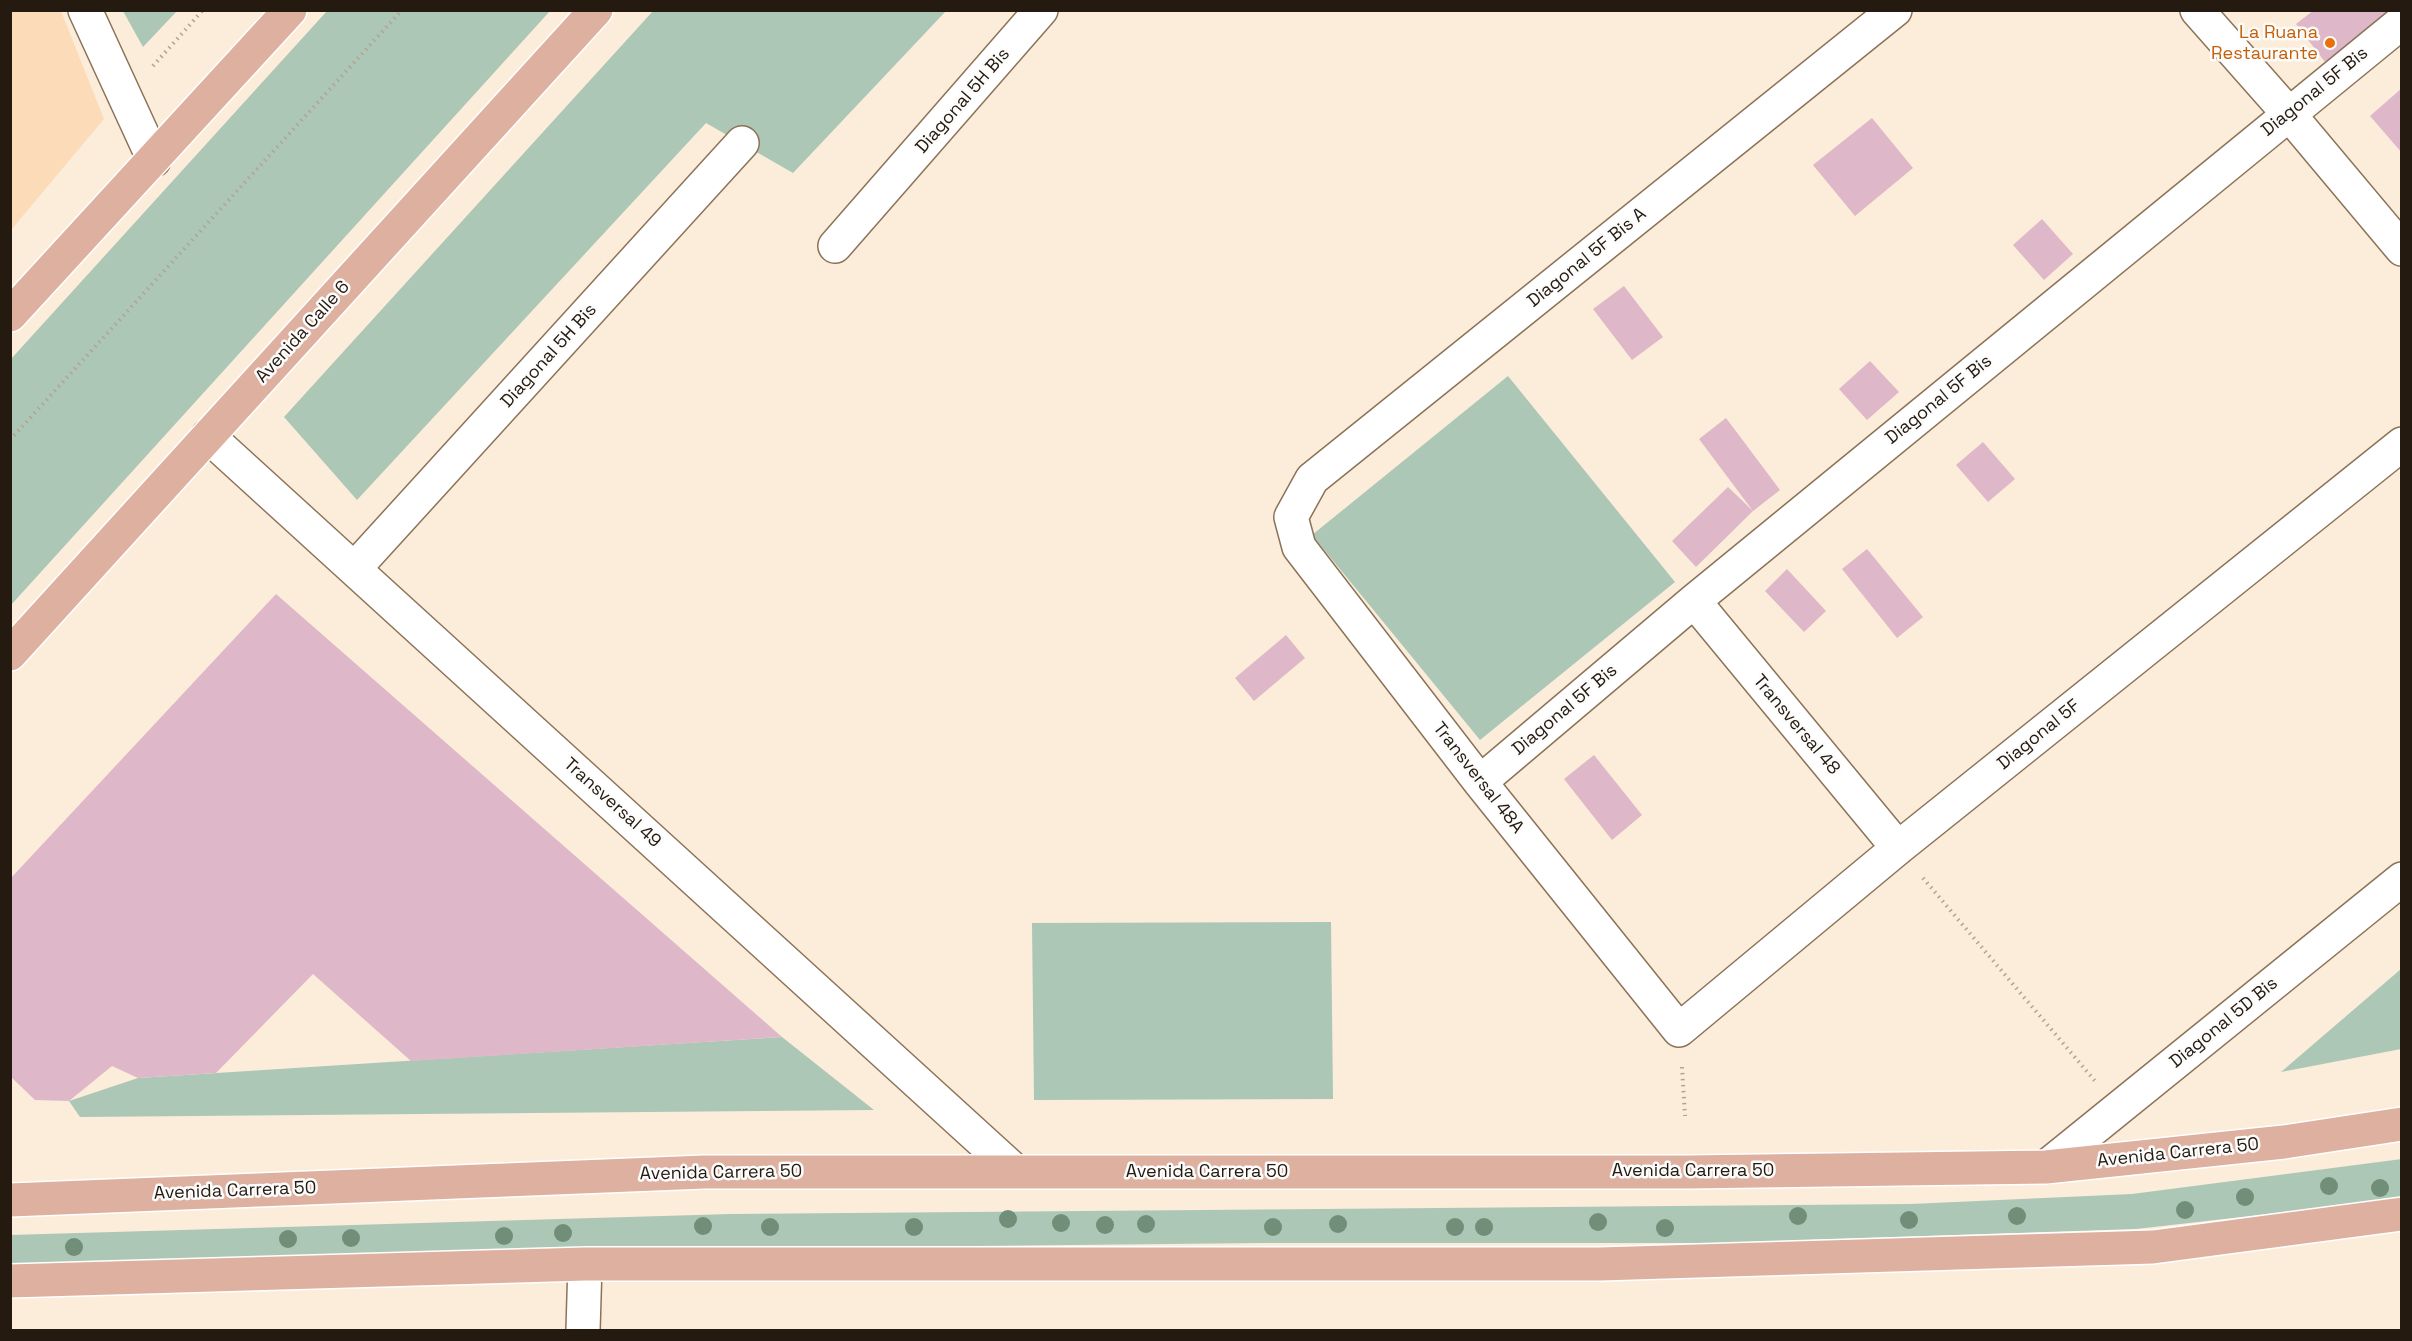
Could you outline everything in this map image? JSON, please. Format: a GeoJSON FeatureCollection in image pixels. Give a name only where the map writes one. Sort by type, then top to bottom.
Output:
{"type":"FeatureCollection","features":[{"type":"Feature","properties":{"kind":"main road"},"geometry":{"type":"LineString","coordinates":[[10,315],[290,10]]}},
{"type":"Feature","properties":{"kind":"main road","name":"Avenida Calle 6"},"geometry":{"type":"LineString","coordinates":[[10,654],[596,10]]}},
{"type":"Feature","properties":{"kind":"main road","name":"Avenida Carrera 50"},"geometry":{"type":"LineString","coordinates":[[10,1200],[705,1172],[1688,1172],[2046,1167],[2284,1142],[2402,1124]]}},
{"type":"Feature","properties":{"kind":"main road"},"geometry":{"type":"LineString","coordinates":[[10,1281],[585,1264],[1624,1263],[2154,1247],[2402,1214]]}},
{"type":"Feature","properties":{"kind":"street"},"geometry":{"type":"LineString","coordinates":[[86,10],[154,160]]}},
{"type":"Feature","properties":{"kind":"street","name":"Diagonal 5H Bis"},"geometry":{"type":"LineString","coordinates":[[836,246],[1041,10]]}},
{"type":"Feature","properties":{"kind":"street","name":"Diagonal 5F Bis A"},"geometry":{"type":"LineString","coordinates":[[1290,517],[1312,479],[1895,10]]}},
{"type":"Feature","properties":{"kind":"street"},"geometry":{"type":"LineString","coordinates":[[2197,10],[2288,113],[2402,249]]}},
{"type":"Feature","properties":{"kind":"street","name":"Diagonal 5F Bis"},"geometry":{"type":"LineString","coordinates":[[1480,782],[1694,601],[2402,22]]}},
{"type":"Feature","properties":{"kind":"street","name":"Diagonal 5H Bis"},"geometry":{"type":"LineString","coordinates":[[355,568],[742,143]]}},
{"type":"Feature","properties":{"kind":"street","name":"Transversal 49"},"geometry":{"type":"LineString","coordinates":[[208,436],[1016,1172]]}},
{"type":"Feature","properties":{"kind":"street","name":"Diagonal 5F"},"geometry":{"type":"LineString","coordinates":[[1679,1030],[1898,848],[2402,444]]}},
{"type":"Feature","properties":{"kind":"street","name":"Transversal 48A"},"geometry":{"type":"LineString","coordinates":[[1290,517],[1299,547],[1480,782],[1679,1030]]}},
{"type":"Feature","properties":{"kind":"street","name":"Transversal 48"},"geometry":{"type":"LineString","coordinates":[[1694,601],[1898,848]]}},
{"type":"Feature","properties":{"kind":"street","name":"Diagonal 5D Bis"},"geometry":{"type":"LineString","coordinates":[[2046,1167],[2402,879]]}},
{"type":"Feature","properties":{"kind":"street"},"geometry":{"type":"LineString","coordinates":[[583,1330],[585,1264]]}},
{"type":"Feature","properties":{"kind":"path"},"geometry":{"type":"LineString","coordinates":[[149,71],[202,10]]}},
{"type":"Feature","properties":{"kind":"path"},"geometry":{"type":"LineString","coordinates":[[10,440],[402,10]]}},
{"type":"Feature","properties":{"kind":"path"},"geometry":{"type":"LineString","coordinates":[[1898,848],[2118,1109]]}},
{"type":"Feature","properties":{"kind":"path"},"geometry":{"type":"LineString","coordinates":[[1679,1030],[1685,1116]]}},
{"type":"Feature","properties":{"kind":"shaded area"},"geometry":{"type":"Polygon","coordinates":[[[11,10],[61,11],[104,119],[11,230],[11,10]]]}},
{"type":"Feature","properties":{"kind":"green space"},"geometry":{"type":"Polygon","coordinates":[[[123,11],[177,11],[143,47],[123,11]]]}},
{"type":"Feature","properties":{"kind":"green space"},"geometry":{"type":"Polygon","coordinates":[[[327,11],[550,11],[11,605],[11,359],[327,11]]]}},
{"type":"Feature","properties":{"kind":"green space"},"geometry":{"type":"Polygon","coordinates":[[[653,11],[946,11],[793,173],[706,123],[357,500],[284,417],[653,11]]]}},
{"type":"Feature","properties":{"kind":"green space"},"geometry":{"type":"Polygon","coordinates":[[[1508,376],[1675,582],[1480,740],[1312,535],[1508,376]]]}},
{"type":"Feature","properties":{"kind":"green space"},"geometry":{"type":"Polygon","coordinates":[[[1331,922],[1333,1099],[1034,1100],[1032,923],[1331,922]]]}},
{"type":"Feature","properties":{"kind":"green space"},"geometry":{"type":"Polygon","coordinates":[[[2401,969],[2401,1049],[2281,1072],[2401,969]]]}},
{"type":"Feature","properties":{"kind":"green space"},"geometry":{"type":"Polygon","coordinates":[[[782,1037],[874,1110],[80,1117],[69,1101],[138,1078],[782,1037]]]}},
{"type":"Feature","properties":{"kind":"green space"},"geometry":{"type":"Polygon","coordinates":[[[2402,1159],[2401,1199],[2136,1229],[1718,1243],[1263,1243],[596,1250],[11,1264],[10,1235],[731,1214],[1911,1204],[2132,1194],[2402,1159]]]}},
{"type":"Feature","properties":{"kind":"building","name":"La Ruana Restaurante"},"geometry":{"type":"Polygon","coordinates":[[[2314,10],[2393,10],[2325,62],[2296,24],[2314,10]]]}},
{"type":"Feature","properties":{"kind":"building"},"geometry":{"type":"Polygon","coordinates":[[[2402,88],[2402,153],[2370,116],[2402,88]]]}},
{"type":"Feature","properties":{"kind":"building"},"geometry":{"type":"Polygon","coordinates":[[[1872,118],[1913,168],[1855,216],[1813,165],[1872,118]]]}},
{"type":"Feature","properties":{"kind":"building"},"geometry":{"type":"Polygon","coordinates":[[[2042,219],[2073,254],[2044,280],[2013,245],[2042,219]]]}},
{"type":"Feature","properties":{"kind":"building"},"geometry":{"type":"Polygon","coordinates":[[[1624,286],[1663,337],[1632,360],[1593,309],[1624,286]]]}},
{"type":"Feature","properties":{"kind":"building"},"geometry":{"type":"Polygon","coordinates":[[[1870,361],[1899,392],[1867,420],[1839,389],[1870,361]]]}},
{"type":"Feature","properties":{"kind":"building"},"geometry":{"type":"Polygon","coordinates":[[[1726,418],[1780,490],[1753,511],[1699,439],[1726,418]]]}},
{"type":"Feature","properties":{"kind":"building"},"geometry":{"type":"Polygon","coordinates":[[[1983,442],[2015,479],[1988,502],[1956,465],[1983,442]]]}},
{"type":"Feature","properties":{"kind":"building"},"geometry":{"type":"Polygon","coordinates":[[[1728,487],[1753,511],[1696,567],[1672,541],[1728,487]]]}},
{"type":"Feature","properties":{"kind":"building"},"geometry":{"type":"Polygon","coordinates":[[[1867,549],[1923,617],[1897,638],[1842,569],[1867,549]]]}},
{"type":"Feature","properties":{"kind":"building"},"geometry":{"type":"Polygon","coordinates":[[[1787,569],[1826,611],[1804,632],[1765,591],[1787,569]]]}},
{"type":"Feature","properties":{"kind":"building"},"geometry":{"type":"Polygon","coordinates":[[[276,594],[782,1037],[411,1061],[313,974],[216,1073],[138,1078],[112,1066],[69,1101],[35,1100],[10,1076],[10,879],[276,594]]]}},
{"type":"Feature","properties":{"kind":"building"},"geometry":{"type":"Polygon","coordinates":[[[1286,635],[1305,658],[1254,701],[1235,678],[1286,635]]]}},
{"type":"Feature","properties":{"kind":"building"},"geometry":{"type":"Polygon","coordinates":[[[1594,755],[1642,815],[1612,840],[1564,779],[1594,755]]]}},
{"type":"Feature","properties":{"kind":"place","name":"La Ruana Restaurante"},"geometry":{"type":"Point","coordinates":[2330,43]}}]}
